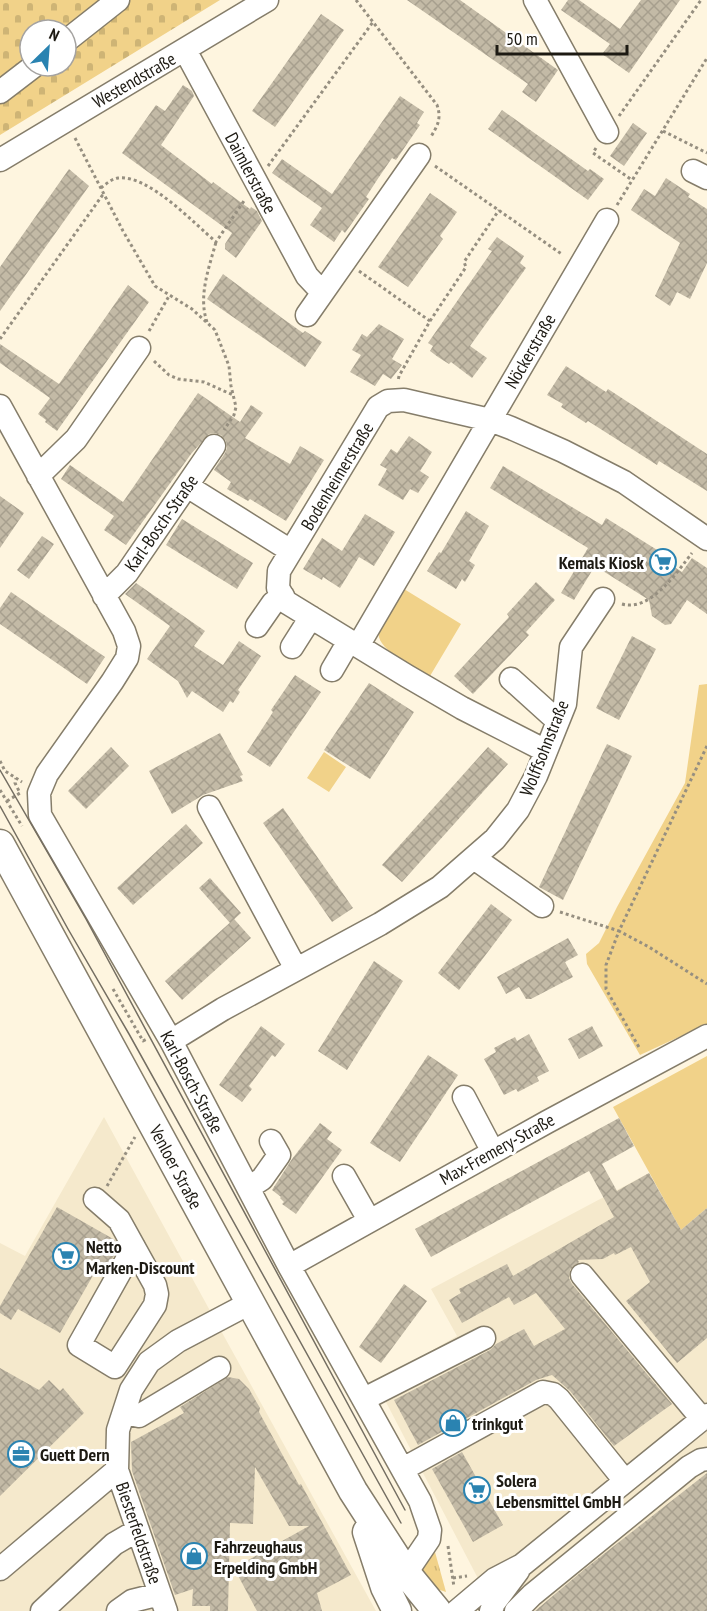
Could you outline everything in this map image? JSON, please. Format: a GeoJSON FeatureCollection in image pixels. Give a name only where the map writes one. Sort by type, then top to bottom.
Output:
{"type":"FeatureCollection","features":[{"type":"Feature","properties":{"kind":"main road","name":"Venloer Straße"},"geometry":{"type":"LineString","coordinates":[[4,860],[353,1491],[406,1574],[437,1611]]}},
{"type":"Feature","properties":{"kind":"main road","name":"Venloer Straße"},"geometry":{"type":"LineString","coordinates":[[353,1491],[385,1587],[397,1611]]}},
{"type":"Feature","properties":{"kind":"street"},"geometry":{"type":"LineString","coordinates":[[78,32],[118,0]]}},
{"type":"Feature","properties":{"kind":"street","name":"Westendstraße"},"geometry":{"type":"LineString","coordinates":[[0,160],[267,0]]}},
{"type":"Feature","properties":{"kind":"street"},"geometry":{"type":"LineString","coordinates":[[535,0],[607,132]]}},
{"type":"Feature","properties":{"kind":"street","name":"Daimlerstraße"},"geometry":{"type":"LineString","coordinates":[[185,50],[307,276],[322,292]]}},
{"type":"Feature","properties":{"kind":"street"},"geometry":{"type":"LineString","coordinates":[[0,92],[18,78]]}},
{"type":"Feature","properties":{"kind":"street"},"geometry":{"type":"LineString","coordinates":[[307,315],[419,155]]}},
{"type":"Feature","properties":{"kind":"street","name":"Nöckerstraße"},"geometry":{"type":"LineString","coordinates":[[332,670],[353,643],[490,420],[607,220]]}},
{"type":"Feature","properties":{"kind":"street"},"geometry":{"type":"LineString","coordinates":[[38,476],[76,439],[139,348]]}},
{"type":"Feature","properties":{"kind":"street"},"geometry":{"type":"LineString","coordinates":[[394,401],[404,400],[490,420],[563,451],[624,482],[706,538]]}},
{"type":"Feature","properties":{"kind":"street","name":"Bodenheimerstraße"},"geometry":{"type":"LineString","coordinates":[[283,596],[278,588],[279,571],[378,407],[388,401],[394,401]]}},
{"type":"Feature","properties":{"kind":"street"},"geometry":{"type":"LineString","coordinates":[[0,406],[124,631],[129,646],[127,658],[47,774],[39,793]]}},
{"type":"Feature","properties":{"kind":"street","name":"Karl-Bosch-Straße"},"geometry":{"type":"LineString","coordinates":[[104,596],[127,573],[214,446]]}},
{"type":"Feature","properties":{"kind":"street"},"geometry":{"type":"LineString","coordinates":[[188,486],[291,551]]}},
{"type":"Feature","properties":{"kind":"street"},"geometry":{"type":"LineString","coordinates":[[257,626],[273,603],[283,596],[286,603],[462,708],[546,751]]}},
{"type":"Feature","properties":{"kind":"street","name":"Wolffsohnstraße"},"geometry":{"type":"LineString","coordinates":[[171,1041],[223,1009],[380,924],[430,893],[495,839],[518,810],[536,776],[565,704],[572,647],[603,599]]}},
{"type":"Feature","properties":{"kind":"street"},"geometry":{"type":"LineString","coordinates":[[292,647],[310,617]]}},
{"type":"Feature","properties":{"kind":"street"},"geometry":{"type":"LineString","coordinates":[[511,679],[551,715],[559,718]]}},
{"type":"Feature","properties":{"kind":"street","name":"Karl-Bosch-Straße"},"geometry":{"type":"LineString","coordinates":[[39,793],[40,814],[171,1041],[289,1266],[420,1501],[430,1530],[429,1539],[406,1574]]}},
{"type":"Feature","properties":{"kind":"street"},"geometry":{"type":"LineString","coordinates":[[209,807],[296,969]]}},
{"type":"Feature","properties":{"kind":"street"},"geometry":{"type":"LineString","coordinates":[[474,858],[542,906]]}},
{"type":"Feature","properties":{"kind":"street","name":"Max-Fremery-Straße"},"geometry":{"type":"LineString","coordinates":[[289,1266],[707,1036]]}},
{"type":"Feature","properties":{"kind":"street"},"geometry":{"type":"LineString","coordinates":[[464,1097],[493,1152]]}},
{"type":"Feature","properties":{"kind":"street"},"geometry":{"type":"LineString","coordinates":[[248,1188],[262,1179],[279,1155],[271,1141]]}},
{"type":"Feature","properties":{"kind":"street"},"geometry":{"type":"LineString","coordinates":[[344,1176],[369,1220]]}},
{"type":"Feature","properties":{"kind":"street"},"geometry":{"type":"LineString","coordinates":[[97,1201],[119,1220],[134,1247],[155,1285],[157,1294],[155,1305],[115,1367],[79,1345],[134,1247]]}},
{"type":"Feature","properties":{"kind":"street"},"geometry":{"type":"LineString","coordinates":[[457,1611],[495,1580],[522,1565],[704,1417],[582,1275]]}},
{"type":"Feature","properties":{"kind":"street","name":"Biesterfeldstraße"},"geometry":{"type":"LineString","coordinates":[[163,1602],[117,1470],[118,1430],[131,1390],[149,1362],[178,1341],[250,1304]]}},
{"type":"Feature","properties":{"kind":"street"},"geometry":{"type":"LineString","coordinates":[[365,1401],[372,1395],[484,1338]]}},
{"type":"Feature","properties":{"kind":"street"},"geometry":{"type":"LineString","coordinates":[[132,1341],[149,1362]]}},
{"type":"Feature","properties":{"kind":"street"},"geometry":{"type":"LineString","coordinates":[[124,1413],[139,1416],[219,1368]]}},
{"type":"Feature","properties":{"kind":"street"},"geometry":{"type":"LineString","coordinates":[[402,1469],[543,1392],[560,1399],[625,1482]]}},
{"type":"Feature","properties":{"kind":"street"},"geometry":{"type":"LineString","coordinates":[[516,1611],[532,1595],[689,1467],[707,1459]]}},
{"type":"Feature","properties":{"kind":"street"},"geometry":{"type":"LineString","coordinates":[[0,1569],[117,1470]]}},
{"type":"Feature","properties":{"kind":"street"},"geometry":{"type":"LineString","coordinates":[[42,1611],[114,1544],[138,1530]]}},
{"type":"Feature","properties":{"kind":"street"},"geometry":{"type":"LineString","coordinates":[[491,1611],[494,1603],[522,1565]]}},
{"type":"Feature","properties":{"kind":"street"},"geometry":{"type":"LineString","coordinates":[[118,1611],[132,1601],[163,1602]]}},
{"type":"Feature","properties":{"kind":"path"},"geometry":{"type":"LineString","coordinates":[[356,0],[437,105],[440,112],[438,126],[419,155],[580,266]]}},
{"type":"Feature","properties":{"kind":"path"},"geometry":{"type":"LineString","coordinates":[[632,180],[593,153],[701,0]]}},
{"type":"Feature","properties":{"kind":"path"},"geometry":{"type":"LineString","coordinates":[[207,323],[203,311],[203,297],[216,242],[372,22]]}},
{"type":"Feature","properties":{"kind":"path"},"geometry":{"type":"LineString","coordinates":[[607,220],[707,58]]}},
{"type":"Feature","properties":{"kind":"path"},"geometry":{"type":"LineString","coordinates":[[66,120],[123,231],[155,286],[192,309],[215,330],[229,366],[236,408],[214,446]]}},
{"type":"Feature","properties":{"kind":"path"},"geometry":{"type":"LineString","coordinates":[[663,131],[707,153]]}},
{"type":"Feature","properties":{"kind":"path"},"geometry":{"type":"LineString","coordinates":[[101,188],[109,181],[118,178],[134,181],[152,189],[173,204],[216,242]]}},
{"type":"Feature","properties":{"kind":"path"},"geometry":{"type":"LineString","coordinates":[[0,339],[104,193]]}},
{"type":"Feature","properties":{"kind":"path"},"geometry":{"type":"LineString","coordinates":[[394,401],[399,376],[430,321],[466,267],[464,262],[499,210]]}},
{"type":"Feature","properties":{"kind":"path"},"geometry":{"type":"LineString","coordinates":[[345,261],[430,321]]}},
{"type":"Feature","properties":{"kind":"path"},"geometry":{"type":"LineString","coordinates":[[169,296],[139,348],[169,375],[178,379],[204,382],[233,395]]}},
{"type":"Feature","properties":{"kind":"path"},"geometry":{"type":"LineString","coordinates":[[603,599],[627,605],[644,602],[667,585],[706,538]]}},
{"type":"Feature","properties":{"kind":"path"},"geometry":{"type":"LineString","coordinates":[[650,1066],[606,989],[606,965],[707,746]]}},
{"type":"Feature","properties":{"kind":"path"},"geometry":{"type":"LineString","coordinates":[[0,761],[5,771],[39,793]]}},
{"type":"Feature","properties":{"kind":"path"},"geometry":{"type":"LineString","coordinates":[[0,790],[7,801],[20,793],[15,783],[16,778]]}},
{"type":"Feature","properties":{"kind":"path"},"geometry":{"type":"LineString","coordinates":[[542,906],[620,931],[707,984]]}},
{"type":"Feature","properties":{"kind":"path"},"geometry":{"type":"LineString","coordinates":[[113,989],[143,1041]]}},
{"type":"Feature","properties":{"kind":"path"},"geometry":{"type":"LineString","coordinates":[[97,1201],[137,1133]]}},
{"type":"Feature","properties":{"kind":"shaded area"},"geometry":{"type":"Polygon","coordinates":[[[104,1117],[376,1611],[0,1611],[0,1243],[25,1256],[104,1117]]]}},
{"type":"Feature","properties":{"kind":"shaded area"},"geometry":{"type":"Polygon","coordinates":[[[649,1173],[681,1229],[707,1208],[707,1611],[495,1611],[376,1383],[457,1336],[431,1289],[649,1173]]]}},
{"type":"Feature","properties":{"kind":"green space"},"geometry":{"type":"Polygon","coordinates":[[[0,0],[220,0],[0,135],[0,0]]]}},
{"type":"Feature","properties":{"kind":"green space"},"geometry":{"type":"Polygon","coordinates":[[[404,589],[461,624],[430,676],[397,657],[379,638],[379,631],[384,621],[404,589]]]}},
{"type":"Feature","properties":{"kind":"green space"},"geometry":{"type":"Polygon","coordinates":[[[707,684],[707,1024],[640,1055],[587,964],[586,954],[599,943],[685,783],[699,685],[707,684]]]}},
{"type":"Feature","properties":{"kind":"green space"},"geometry":{"type":"Polygon","coordinates":[[[324,752],[346,767],[329,792],[307,778],[324,752]]]}},
{"type":"Feature","properties":{"kind":"green space"},"geometry":{"type":"Polygon","coordinates":[[[707,1056],[707,1208],[681,1230],[613,1107],[707,1056]]]}},
{"type":"Feature","properties":{"kind":"green space"},"geometry":{"type":"Polygon","coordinates":[[[435,1552],[446,1592],[434,1588],[420,1568],[425,1559],[435,1552]]]}},
{"type":"Feature","properties":{"kind":"building"},"geometry":{"type":"Polygon","coordinates":[[[407,0],[460,0],[558,70],[536,102],[522,92],[528,84],[407,0]]]}},
{"type":"Feature","properties":{"kind":"building"},"geometry":{"type":"Polygon","coordinates":[[[568,0],[579,0],[620,29],[641,0],[680,0],[629,73],[602,54],[610,44],[561,10],[568,0]]]}},
{"type":"Feature","properties":{"kind":"building"},"geometry":{"type":"Polygon","coordinates":[[[321,14],[344,30],[275,127],[252,111],[321,14]]]}},
{"type":"Feature","properties":{"kind":"building"},"geometry":{"type":"Polygon","coordinates":[[[183,85],[192,91],[194,96],[161,145],[212,184],[213,182],[250,209],[251,207],[257,211],[262,221],[236,258],[225,249],[225,244],[232,233],[122,153],[156,105],[165,111],[183,85]]]}},
{"type":"Feature","properties":{"kind":"building"},"geometry":{"type":"Polygon","coordinates":[[[400,96],[424,112],[417,123],[420,125],[396,160],[392,158],[366,197],[369,199],[345,233],[342,230],[334,242],[310,225],[322,208],[272,173],[282,159],[332,194],[400,96]]]}},
{"type":"Feature","properties":{"kind":"building"},"geometry":{"type":"Polygon","coordinates":[[[502,110],[588,171],[590,169],[604,179],[588,200],[488,129],[502,110]]]}},
{"type":"Feature","properties":{"kind":"building"},"geometry":{"type":"Polygon","coordinates":[[[633,123],[647,133],[624,166],[610,156],[633,123]]]}},
{"type":"Feature","properties":{"kind":"building"},"geometry":{"type":"Polygon","coordinates":[[[69,169],[89,186],[0,311],[0,267],[69,169]]]}},
{"type":"Feature","properties":{"kind":"building"},"geometry":{"type":"Polygon","coordinates":[[[666,178],[690,194],[688,197],[707,209],[707,263],[690,299],[677,292],[670,306],[655,296],[680,243],[631,210],[644,189],[655,196],[666,178]]]}},
{"type":"Feature","properties":{"kind":"building"},"geometry":{"type":"Polygon","coordinates":[[[430,193],[457,212],[440,236],[443,239],[408,287],[378,267],[430,193]]]}},
{"type":"Feature","properties":{"kind":"building"},"geometry":{"type":"Polygon","coordinates":[[[497,237],[524,256],[520,263],[526,268],[470,346],[487,358],[472,378],[451,362],[449,364],[430,351],[433,346],[428,343],[492,251],[488,249],[497,237]]]}},
{"type":"Feature","properties":{"kind":"building"},"geometry":{"type":"Polygon","coordinates":[[[223,274],[303,333],[305,331],[322,342],[305,367],[207,299],[223,274]]]}},
{"type":"Feature","properties":{"kind":"building"},"geometry":{"type":"Polygon","coordinates":[[[128,285],[149,302],[57,431],[38,414],[50,398],[0,363],[0,344],[59,384],[128,285]]]}},
{"type":"Feature","properties":{"kind":"building"},"geometry":{"type":"Polygon","coordinates":[[[379,324],[404,339],[392,359],[402,365],[391,379],[383,374],[375,386],[350,372],[361,355],[352,350],[362,334],[367,337],[379,324]]]}},
{"type":"Feature","properties":{"kind":"building"},"geometry":{"type":"Polygon","coordinates":[[[566,366],[606,392],[608,389],[707,454],[707,491],[659,461],[657,465],[588,421],[586,423],[561,407],[563,404],[547,395],[566,366]]]}},
{"type":"Feature","properties":{"kind":"building"},"geometry":{"type":"Polygon","coordinates":[[[198,393],[240,422],[251,405],[263,413],[245,438],[290,464],[300,446],[324,460],[286,521],[250,499],[248,501],[227,489],[231,482],[214,470],[225,453],[226,441],[221,435],[209,434],[191,454],[126,545],[104,530],[114,516],[61,479],[70,465],[123,502],[198,393]]]}},
{"type":"Feature","properties":{"kind":"building"},"geometry":{"type":"Polygon","coordinates":[[[409,436],[432,452],[420,471],[429,477],[418,493],[410,489],[403,500],[378,485],[387,469],[380,465],[391,449],[397,453],[409,436]]]}},
{"type":"Feature","properties":{"kind":"building"},"geometry":{"type":"Polygon","coordinates":[[[503,466],[602,525],[606,518],[662,553],[659,557],[682,572],[692,558],[707,568],[707,614],[687,600],[671,624],[665,625],[652,616],[649,600],[595,566],[574,600],[561,593],[588,548],[490,488],[503,466]]]}},
{"type":"Feature","properties":{"kind":"building"},"geometry":{"type":"Polygon","coordinates":[[[0,496],[24,513],[0,548],[0,496]]]}},
{"type":"Feature","properties":{"kind":"building"},"geometry":{"type":"Polygon","coordinates":[[[466,511],[489,526],[469,561],[475,565],[465,582],[462,579],[456,589],[427,571],[439,552],[441,553],[466,511]]]}},
{"type":"Feature","properties":{"kind":"building"},"geometry":{"type":"Polygon","coordinates":[[[365,514],[395,532],[374,566],[359,557],[340,588],[323,577],[322,580],[303,569],[322,538],[342,551],[365,514]]]}},
{"type":"Feature","properties":{"kind":"building"},"geometry":{"type":"Polygon","coordinates":[[[182,519],[253,563],[237,589],[166,545],[182,519]]]}},
{"type":"Feature","properties":{"kind":"building"},"geometry":{"type":"Polygon","coordinates":[[[42,536],[54,544],[29,579],[17,570],[42,536]]]}},
{"type":"Feature","properties":{"kind":"building"},"geometry":{"type":"Polygon","coordinates":[[[536,582],[555,600],[526,632],[529,635],[473,694],[454,676],[509,617],[507,614],[536,582]]]}},
{"type":"Feature","properties":{"kind":"building"},"geometry":{"type":"Polygon","coordinates":[[[136,583],[205,631],[194,646],[223,665],[239,641],[261,656],[238,690],[240,692],[233,703],[230,701],[223,712],[192,691],[187,698],[178,681],[147,659],[170,626],[125,594],[136,583]]]}},
{"type":"Feature","properties":{"kind":"building"},"geometry":{"type":"Polygon","coordinates":[[[11,592],[105,657],[87,684],[0,624],[0,608],[11,592]]]}},
{"type":"Feature","properties":{"kind":"building"},"geometry":{"type":"Polygon","coordinates":[[[632,636],[656,649],[619,720],[596,708],[632,636]]]}},
{"type":"Feature","properties":{"kind":"building"},"geometry":{"type":"Polygon","coordinates":[[[295,675],[321,692],[270,767],[247,752],[273,712],[271,710],[295,675]]]}},
{"type":"Feature","properties":{"kind":"building"},"geometry":{"type":"Polygon","coordinates":[[[369,683],[414,712],[370,779],[324,750],[369,683]]]}},
{"type":"Feature","properties":{"kind":"building"},"geometry":{"type":"Polygon","coordinates":[[[220,733],[243,775],[240,776],[243,781],[203,795],[172,814],[149,771],[220,733]]]}},
{"type":"Feature","properties":{"kind":"building"},"geometry":{"type":"Polygon","coordinates":[[[607,744],[632,756],[563,900],[539,887],[607,744]]]}},
{"type":"Feature","properties":{"kind":"building"},"geometry":{"type":"Polygon","coordinates":[[[111,747],[129,766],[86,809],[68,791],[111,747]]]}},
{"type":"Feature","properties":{"kind":"building"},"geometry":{"type":"Polygon","coordinates":[[[488,747],[508,764],[402,882],[382,865],[488,747]]]}},
{"type":"Feature","properties":{"kind":"building"},"geometry":{"type":"Polygon","coordinates":[[[283,808],[353,908],[332,922],[263,823],[283,808]]]}},
{"type":"Feature","properties":{"kind":"building"},"geometry":{"type":"Polygon","coordinates":[[[186,824],[203,843],[133,905],[117,888],[186,824]]]}},
{"type":"Feature","properties":{"kind":"building"},"geometry":{"type":"Polygon","coordinates":[[[210,878],[241,913],[230,923],[199,888],[210,878]]]}},
{"type":"Feature","properties":{"kind":"building"},"geometry":{"type":"Polygon","coordinates":[[[491,904],[512,920],[459,990],[438,973],[491,904]]]}},
{"type":"Feature","properties":{"kind":"building"},"geometry":{"type":"Polygon","coordinates":[[[234,919],[251,938],[182,1000],[165,981],[234,919]]]}},
{"type":"Feature","properties":{"kind":"building"},"geometry":{"type":"Polygon","coordinates":[[[568,938],[578,955],[565,962],[573,977],[531,999],[526,999],[519,987],[506,994],[497,977],[568,938]]]}},
{"type":"Feature","properties":{"kind":"building"},"geometry":{"type":"Polygon","coordinates":[[[374,961],[403,981],[347,1070],[318,1051],[374,961]]]}},
{"type":"Feature","properties":{"kind":"building"},"geometry":{"type":"Polygon","coordinates":[[[261,1026],[285,1044],[275,1057],[272,1055],[249,1086],[252,1089],[242,1102],[219,1085],[261,1026]]]}},
{"type":"Feature","properties":{"kind":"building"},"geometry":{"type":"Polygon","coordinates":[[[592,1026],[603,1046],[579,1059],[568,1039],[592,1026]]]}},
{"type":"Feature","properties":{"kind":"building"},"geometry":{"type":"Polygon","coordinates":[[[529,1034],[549,1071],[537,1077],[539,1081],[518,1092],[516,1089],[504,1095],[484,1059],[496,1052],[494,1048],[515,1037],[517,1041],[529,1034]]]}},
{"type":"Feature","properties":{"kind":"building"},"geometry":{"type":"Polygon","coordinates":[[[428,1055],[458,1075],[400,1162],[370,1143],[428,1055]]]}},
{"type":"Feature","properties":{"kind":"building"},"geometry":{"type":"Polygon","coordinates":[[[619,1118],[634,1146],[602,1164],[617,1191],[649,1173],[681,1230],[707,1208],[707,1338],[677,1363],[626,1301],[650,1282],[631,1247],[603,1259],[578,1260],[579,1262],[570,1270],[569,1278],[672,1404],[614,1446],[570,1391],[552,1375],[536,1380],[418,1445],[394,1400],[490,1350],[496,1344],[524,1329],[534,1346],[565,1329],[536,1293],[514,1305],[509,1297],[462,1323],[449,1300],[461,1293],[459,1289],[507,1264],[513,1276],[614,1217],[589,1171],[431,1257],[415,1229],[619,1118]]]}},
{"type":"Feature","properties":{"kind":"building"},"geometry":{"type":"Polygon","coordinates":[[[320,1123],[332,1132],[327,1139],[342,1150],[296,1214],[282,1204],[284,1202],[281,1197],[272,1190],[320,1123]]]}},
{"type":"Feature","properties":{"kind":"building","name":"Netto Marken-Discount"},"geometry":{"type":"Polygon","coordinates":[[[57,1207],[115,1240],[119,1247],[102,1277],[95,1272],[60,1333],[18,1309],[11,1320],[0,1313],[0,1306],[57,1207]]]}},
{"type":"Feature","properties":{"kind":"building"},"geometry":{"type":"Polygon","coordinates":[[[404,1284],[427,1301],[381,1363],[359,1347],[404,1284]]]}},
{"type":"Feature","properties":{"kind":"building","name":"Guett Dern"},"geometry":{"type":"Polygon","coordinates":[[[0,1368],[39,1390],[49,1380],[60,1391],[63,1388],[84,1413],[0,1496],[0,1368]]]}},
{"type":"Feature","properties":{"kind":"building"},"geometry":{"type":"Polygon","coordinates":[[[228,1377],[239,1379],[249,1389],[299,1485],[301,1484],[351,1575],[317,1593],[322,1611],[257,1611],[234,1568],[309,1526],[289,1526],[255,1467],[253,1524],[230,1523],[228,1611],[210,1611],[210,1606],[192,1606],[193,1589],[175,1595],[132,1471],[131,1442],[184,1413],[180,1407],[228,1377]]]}},
{"type":"Feature","properties":{"kind":"building"},"geometry":{"type":"Polygon","coordinates":[[[462,1452],[503,1525],[473,1542],[432,1469],[462,1452]]]}},
{"type":"Feature","properties":{"kind":"building"},"geometry":{"type":"Polygon","coordinates":[[[707,1473],[707,1611],[535,1611],[586,1568],[707,1473]]]}},
{"type":"Feature","properties":{"kind":"tram line"},"geometry":{"type":"LineString","coordinates":[[0,770],[86,919],[405,1510]]}},
{"type":"Feature","properties":{"kind":"tram line"},"geometry":{"type":"LineString","coordinates":[[0,806],[401,1523]]}},
{"type":"Feature","properties":{"kind":"place","name":"Kemals Kiosk"},"geometry":{"type":"Point","coordinates":[663,562]}},
{"type":"Feature","properties":{"kind":"place","name":"Netto Marken-Discount"},"geometry":{"type":"Point","coordinates":[66,1256]}},
{"type":"Feature","properties":{"kind":"place","name":"trinkgut"},"geometry":{"type":"Point","coordinates":[453,1423]}},
{"type":"Feature","properties":{"kind":"place","name":"Guett Dern"},"geometry":{"type":"Point","coordinates":[21,1454]}},
{"type":"Feature","properties":{"kind":"place","name":"Solera Lebensmittel GmbH"},"geometry":{"type":"Point","coordinates":[477,1490]}},
{"type":"Feature","properties":{"kind":"place","name":"Fahrzeughaus Erpelding GmbH"},"geometry":{"type":"Point","coordinates":[194,1556]}}]}
